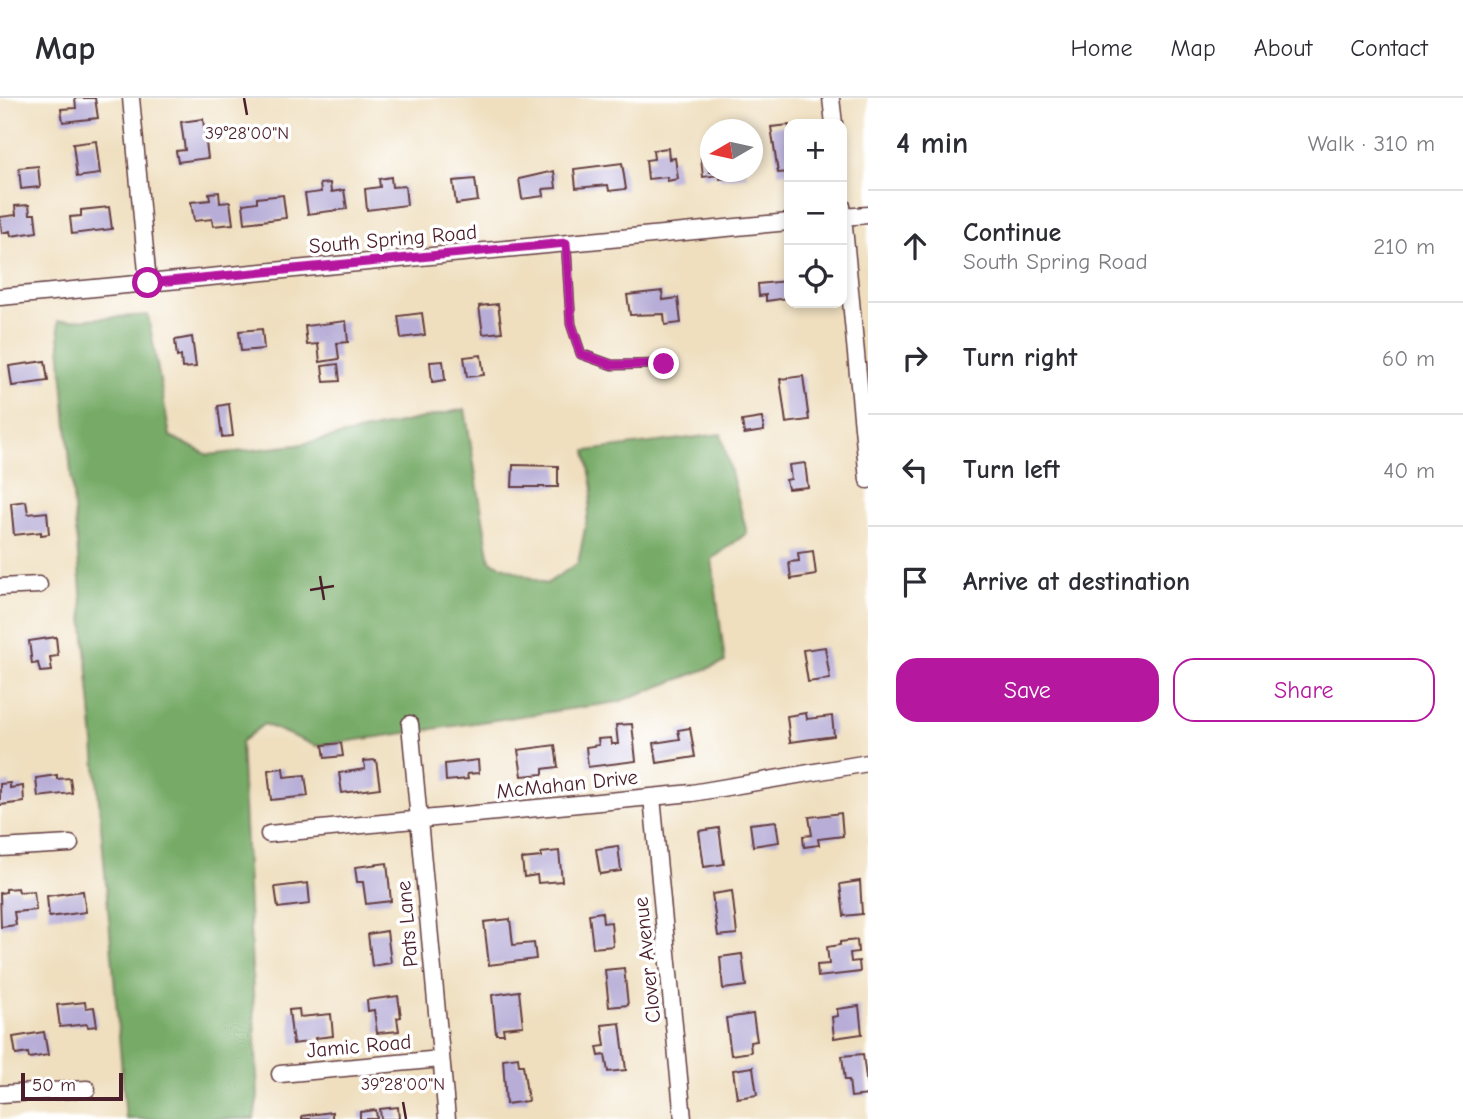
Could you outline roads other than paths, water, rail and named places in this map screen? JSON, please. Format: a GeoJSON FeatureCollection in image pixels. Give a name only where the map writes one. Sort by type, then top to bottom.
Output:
{"type":"FeatureCollection","features":[{"type":"Feature","properties":{"kind":"street"},"geometry":{"type":"LineString","coordinates":[[131,98],[148,283]]}},
{"type":"Feature","properties":{"kind":"street"},"geometry":{"type":"LineString","coordinates":[[831,98],[833,119]]}},
{"type":"Feature","properties":{"kind":"street"},"geometry":{"type":"LineString","coordinates":[[847,213],[868,215]]}},
{"type":"Feature","properties":{"kind":"street","name":"South Spring Road"},"geometry":{"type":"LineString","coordinates":[[0,297],[784,222]]}},
{"type":"Feature","properties":{"kind":"street"},"geometry":{"type":"LineString","coordinates":[[845,245],[868,480]]}},
{"type":"Feature","properties":{"kind":"street"},"geometry":{"type":"LineString","coordinates":[[0,587],[39,585]]}},
{"type":"Feature","properties":{"kind":"street","name":"Pats Lane"},"geometry":{"type":"LineString","coordinates":[[410,724],[447,1119]]}},
{"type":"Feature","properties":{"kind":"street","name":"McMahan Drive"},"geometry":{"type":"LineString","coordinates":[[269,834],[652,797],[868,763]]}},
{"type":"Feature","properties":{"kind":"street","name":"Clover Avenue"},"geometry":{"type":"LineString","coordinates":[[652,797],[683,1119]]}},
{"type":"Feature","properties":{"kind":"street"},"geometry":{"type":"LineString","coordinates":[[0,848],[70,845]]}},
{"type":"Feature","properties":{"kind":"street","name":"Jamic Road"},"geometry":{"type":"LineString","coordinates":[[280,1074],[441,1059]]}},
{"type":"Feature","properties":{"kind":"street"},"geometry":{"type":"LineString","coordinates":[[0,1094],[87,1089]]}},
{"type":"Feature","properties":{"kind":"lane"},"geometry":{"type":"LineString","coordinates":[[566,243],[571,324],[581,354],[612,365],[664,364]]}}]}
